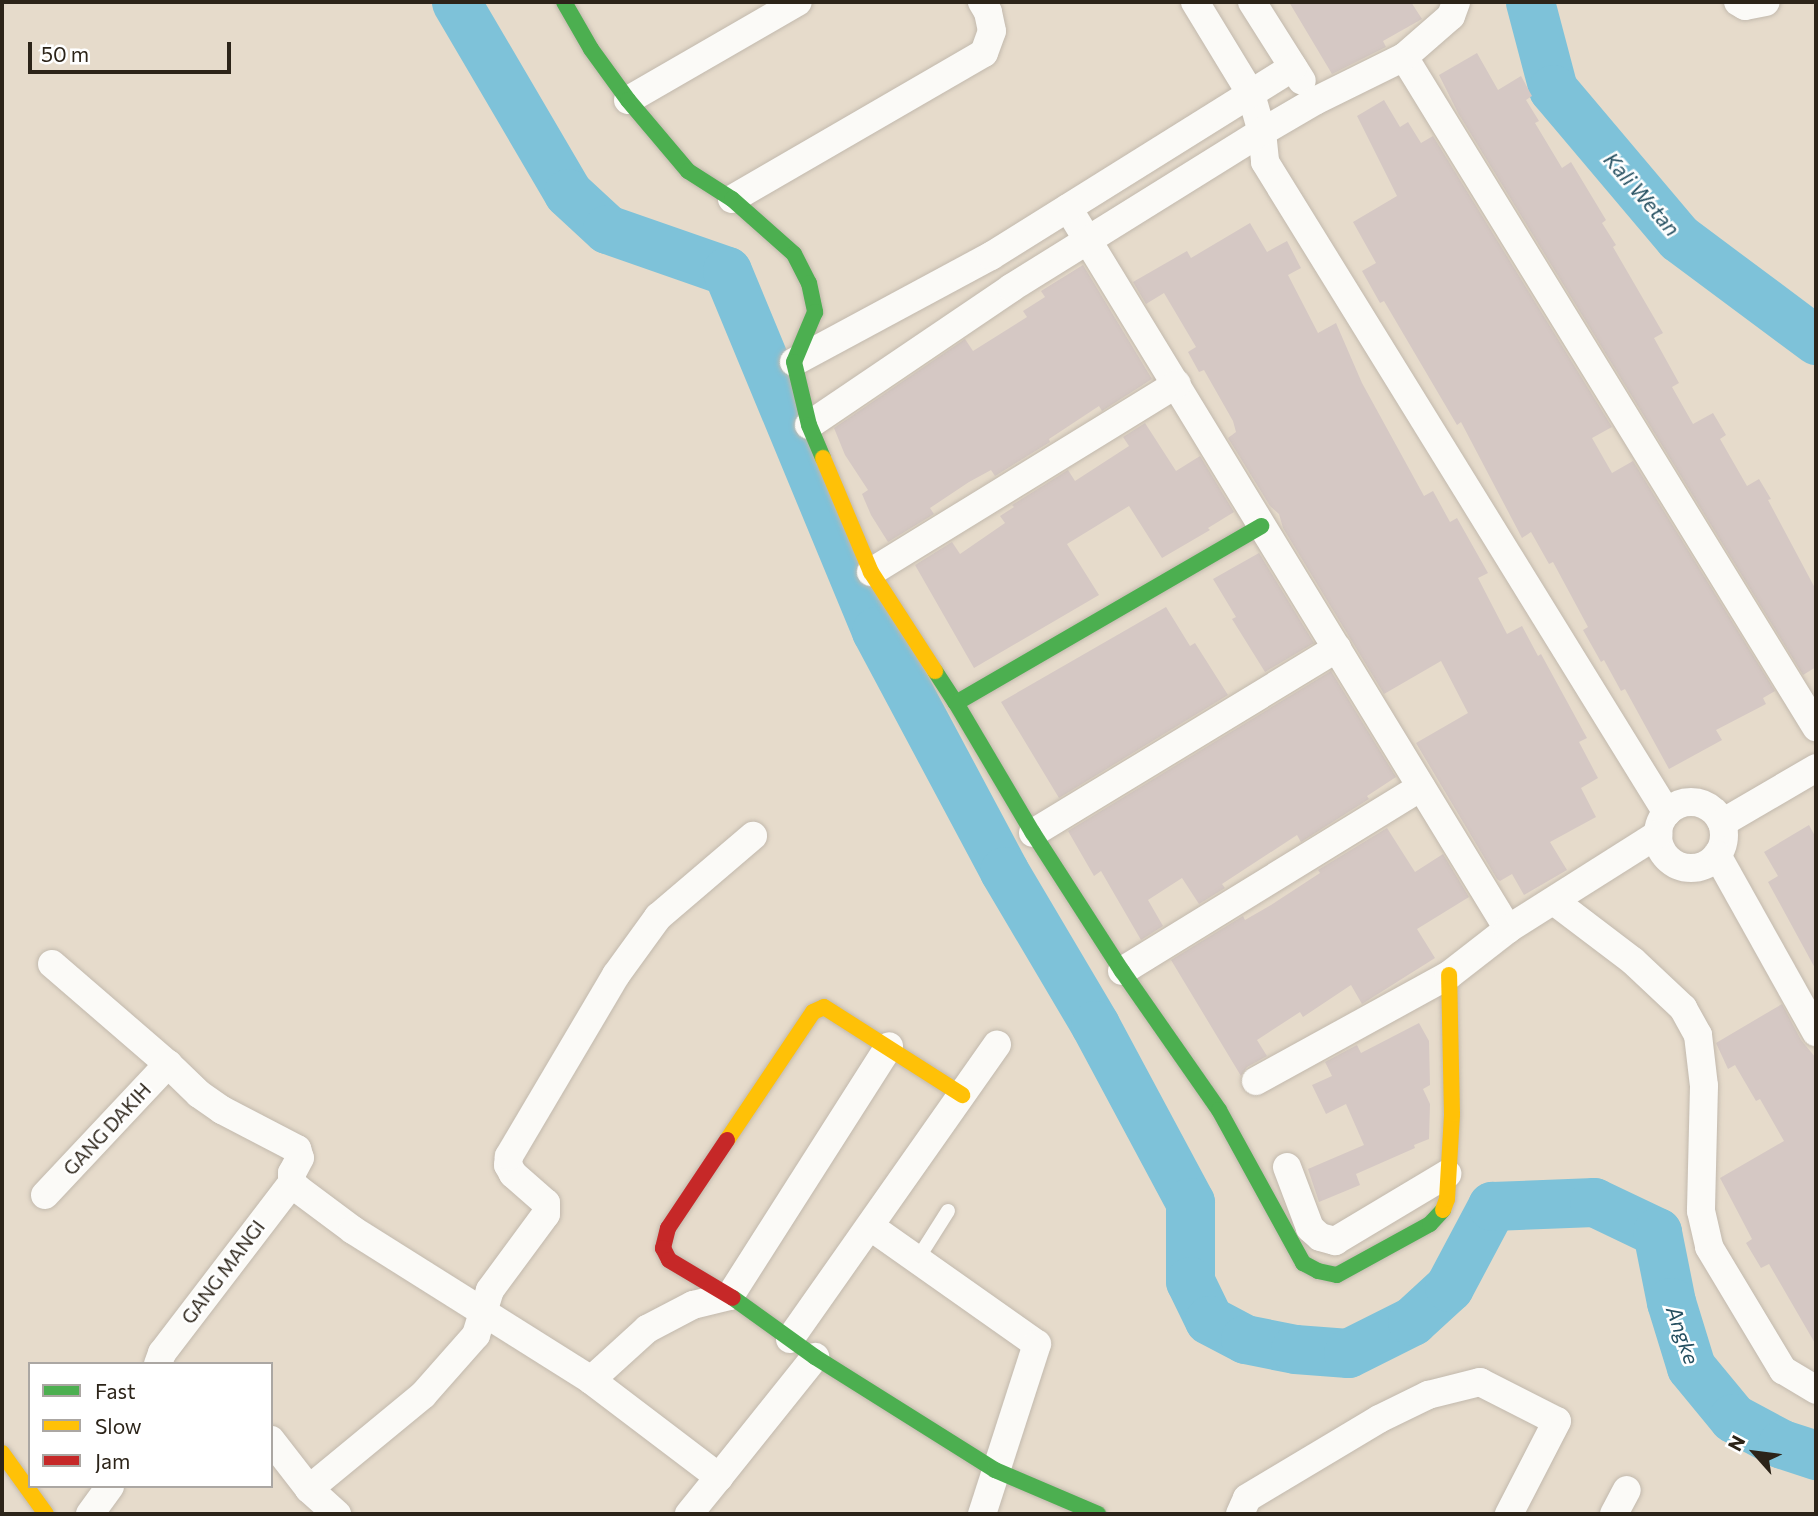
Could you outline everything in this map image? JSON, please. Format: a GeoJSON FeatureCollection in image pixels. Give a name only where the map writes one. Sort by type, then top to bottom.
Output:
{"type":"FeatureCollection","features":[{"type":"Feature","properties":{"kind":"street"},"geometry":{"type":"LineString","coordinates":[[564,2],[591,49],[628,100],[688,171],[732,199],[794,254],[809,283],[815,312],[807,337],[794,362],[809,425],[872,572],[956,703],[1033,833],[1122,971],[1219,1110],[1303,1263],[1318,1271],[1338,1275],[1430,1224],[1441,1212],[1447,1199],[1452,1114],[1449,975]]}},
{"type":"Feature","properties":{"kind":"street"},"geometry":{"type":"LineString","coordinates":[[628,100],[798,2]]}},
{"type":"Feature","properties":{"kind":"street"},"geometry":{"type":"LineString","coordinates":[[732,199],[984,53],[992,31],[988,12],[982,2]]}},
{"type":"Feature","properties":{"kind":"street"},"geometry":{"type":"LineString","coordinates":[[1195,2],[1251,94],[1262,132],[1265,162],[1662,823],[1663,853],[1679,867],[1700,867],[1717,855],[1723,846],[1722,823],[1715,812],[1703,804],[1690,802],[1678,805],[1662,823],[1554,901],[1508,929],[1449,975],[1256,1081]]}},
{"type":"Feature","properties":{"kind":"street"},"geometry":{"type":"LineString","coordinates":[[1252,2],[1315,101]]}},
{"type":"Feature","properties":{"kind":"street"},"geometry":{"type":"LineString","coordinates":[[809,425],[1087,240],[1315,101],[1404,57],[1451,16],[1455,2]]}},
{"type":"Feature","properties":{"kind":"street"},"geometry":{"type":"LineString","coordinates":[[1738,2],[1745,6],[1766,2]]}},
{"type":"Feature","properties":{"kind":"street"},"geometry":{"type":"LineString","coordinates":[[1404,57],[1816,727]]}},
{"type":"Feature","properties":{"kind":"street"},"geometry":{"type":"LineString","coordinates":[[794,362],[991,256],[1293,67]]}},
{"type":"Feature","properties":{"kind":"street"},"geometry":{"type":"LineString","coordinates":[[1068,208],[1508,929]]}},
{"type":"Feature","properties":{"kind":"street"},"geometry":{"type":"LineString","coordinates":[[872,572],[1177,384]]}},
{"type":"Feature","properties":{"kind":"street"},"geometry":{"type":"LineString","coordinates":[[956,703],[1261,526]]}},
{"type":"Feature","properties":{"kind":"street"},"geometry":{"type":"LineString","coordinates":[[1033,833],[1336,648]]}},
{"type":"Feature","properties":{"kind":"street"},"geometry":{"type":"LineString","coordinates":[[1722,823],[1816,768]]}},
{"type":"Feature","properties":{"kind":"street"},"geometry":{"type":"LineString","coordinates":[[1122,971],[1421,787]]}},
{"type":"Feature","properties":{"kind":"street"},"geometry":{"type":"LineString","coordinates":[[309,1489],[423,1395],[476,1335],[490,1290],[546,1214],[546,1203],[513,1174],[508,1165],[509,1156],[616,975],[658,917],[753,836]]}},
{"type":"Feature","properties":{"kind":"street"},"geometry":{"type":"LineString","coordinates":[[1717,855],[1816,1032]]}},
{"type":"Feature","properties":{"kind":"street"},"geometry":{"type":"LineString","coordinates":[[1554,901],[1633,961],[1683,1008],[1698,1035],[1704,1086],[1701,1210],[1709,1247],[1783,1370],[1816,1391]]}},
{"type":"Feature","properties":{"kind":"street"},"geometry":{"type":"LineString","coordinates":[[52,964],[168,1064],[183,1081],[222,1111],[300,1152],[292,1183],[352,1230],[484,1310],[590,1380],[719,1477]]}},
{"type":"Feature","properties":{"kind":"street"},"geometry":{"type":"LineString","coordinates":[[962,1094],[834,1012],[824,1007],[813,1012],[668,1228],[662,1241],[669,1260],[730,1296],[815,1357],[995,1471],[1098,1514]]}},
{"type":"Feature","properties":{"kind":"street"},"geometry":{"type":"LineString","coordinates":[[790,1339],[997,1045]]}},
{"type":"Feature","properties":{"kind":"street"},"geometry":{"type":"LineString","coordinates":[[590,1380],[647,1329],[693,1305],[730,1296],[889,1046]]}},
{"type":"Feature","properties":{"kind":"street","name":"GANG DAKIH"},"geometry":{"type":"LineString","coordinates":[[45,1195],[168,1064]]}},
{"type":"Feature","properties":{"kind":"street"},"geometry":{"type":"LineString","coordinates":[[1287,1167],[1310,1227],[1320,1237],[1335,1241],[1447,1174]]}},
{"type":"Feature","properties":{"kind":"street","name":"GANG MANGI"},"geometry":{"type":"LineString","coordinates":[[159,1362],[162,1353],[292,1183]]}},
{"type":"Feature","properties":{"kind":"street"},"geometry":{"type":"LineString","coordinates":[[871,1227],[1037,1344],[982,1514]]}},
{"type":"Feature","properties":{"kind":"street"},"geometry":{"type":"LineString","coordinates":[[689,1514],[815,1357]]}},
{"type":"Feature","properties":{"kind":"street"},"geometry":{"type":"LineString","coordinates":[[1240,1514],[1247,1498],[1379,1419],[1428,1395],[1480,1382],[1557,1421],[1509,1514]]}},
{"type":"Feature","properties":{"kind":"street"},"geometry":{"type":"LineString","coordinates":[[273,1443],[309,1489],[337,1514]]}},
{"type":"Feature","properties":{"kind":"street"},"geometry":{"type":"LineString","coordinates":[[2,1452],[46,1514]]}},
{"type":"Feature","properties":{"kind":"street"},"geometry":{"type":"LineString","coordinates":[[90,1514],[109,1488]]}},
{"type":"Feature","properties":{"kind":"lane"},"geometry":{"type":"LineString","coordinates":[[917,1260],[948,1211]]}},
{"type":"Feature","properties":{"kind":"building"},"geometry":{"type":"Polygon","coordinates":[[[1289,2],[1411,2],[1422,19],[1383,41],[1386,47],[1332,74],[1289,2]]]}},
{"type":"Feature","properties":{"kind":"building"},"geometry":{"type":"Polygon","coordinates":[[[1477,53],[1498,90],[1521,76],[1532,96],[1526,100],[1539,121],[1535,123],[1562,168],[1571,162],[1606,220],[1602,223],[1616,245],[1613,247],[1663,333],[1654,338],[1679,383],[1672,387],[1693,424],[1713,413],[1726,435],[1720,439],[1747,486],[1759,479],[1771,499],[1768,500],[1816,590],[1816,667],[1803,675],[1458,113],[1439,75],[1477,53]]]}},
{"type":"Feature","properties":{"kind":"building"},"geometry":{"type":"Polygon","coordinates":[[[1384,100],[1400,127],[1408,122],[1421,143],[1433,136],[1612,427],[1592,438],[1612,473],[1633,461],[1775,691],[1763,698],[1766,704],[1716,730],[1722,740],[1669,769],[1625,689],[1621,691],[1583,630],[1588,627],[1553,562],[1549,564],[1531,532],[1522,538],[1461,422],[1457,425],[1384,301],[1380,303],[1362,271],[1376,263],[1353,222],[1397,196],[1357,116],[1384,100]]]}},
{"type":"Feature","properties":{"kind":"building"},"geometry":{"type":"Polygon","coordinates":[[[1250,223],[1267,252],[1287,241],[1301,268],[1288,275],[1318,333],[1336,323],[1362,383],[1424,496],[1433,491],[1450,522],[1457,518],[1488,573],[1478,578],[1507,634],[1522,626],[1538,656],[1541,654],[1587,738],[1579,742],[1598,778],[1581,788],[1596,817],[1550,842],[1567,870],[1524,895],[1512,874],[1500,881],[1497,879],[1416,743],[1468,713],[1441,661],[1384,694],[1283,528],[1279,514],[1270,506],[1228,438],[1236,432],[1233,421],[1204,370],[1199,372],[1188,352],[1196,347],[1164,293],[1146,304],[1133,282],[1187,251],[1191,258],[1250,223]]]}},
{"type":"Feature","properties":{"kind":"building"},"geometry":{"type":"Polygon","coordinates":[[[1083,265],[1152,379],[1102,411],[1099,406],[1049,439],[1050,442],[995,476],[991,470],[969,482],[930,508],[934,514],[888,542],[862,494],[868,490],[845,455],[834,428],[965,339],[973,351],[1027,317],[1023,311],[1045,297],[1041,291],[1083,265]]]}},
{"type":"Feature","properties":{"kind":"building"},"geometry":{"type":"Polygon","coordinates":[[[1145,423],[1176,471],[1200,456],[1234,512],[1208,528],[1210,530],[1162,558],[1129,506],[1067,544],[1099,595],[974,668],[915,565],[952,542],[960,554],[1005,523],[1000,516],[1014,507],[1012,505],[1068,470],[1075,481],[1129,446],[1123,437],[1145,423]]]}},
{"type":"Feature","properties":{"kind":"building"},"geometry":{"type":"Polygon","coordinates":[[[1259,553],[1314,643],[1265,672],[1232,619],[1236,617],[1213,579],[1259,553]]]}},
{"type":"Feature","properties":{"kind":"building"},"geometry":{"type":"Polygon","coordinates":[[[1166,607],[1190,646],[1195,643],[1228,695],[1059,798],[1001,702],[1166,607]]]}},
{"type":"Feature","properties":{"kind":"building"},"geometry":{"type":"Polygon","coordinates":[[[1331,671],[1396,777],[1367,796],[1369,799],[1301,842],[1297,835],[1222,884],[1225,888],[1199,904],[1182,878],[1148,900],[1163,926],[1141,940],[1101,871],[1094,876],[1068,831],[1331,671]]]}},
{"type":"Feature","properties":{"kind":"building"},"geometry":{"type":"Polygon","coordinates":[[[1809,825],[1816,838],[1816,970],[1768,882],[1778,876],[1764,852],[1809,825]]]}},
{"type":"Feature","properties":{"kind":"building"},"geometry":{"type":"Polygon","coordinates":[[[1387,828],[1415,872],[1443,854],[1469,897],[1417,929],[1435,958],[1362,1004],[1351,985],[1303,1017],[1300,1012],[1257,1040],[1267,1056],[1247,1067],[1241,1076],[1171,960],[1243,916],[1245,920],[1271,905],[1320,873],[1318,870],[1387,828]]]}},
{"type":"Feature","properties":{"kind":"building"},"geometry":{"type":"Polygon","coordinates":[[[1782,1004],[1801,1040],[1816,1058],[1816,1345],[1769,1264],[1761,1268],[1746,1243],[1752,1239],[1720,1178],[1784,1141],[1760,1099],[1756,1101],[1735,1065],[1728,1069],[1716,1043],[1782,1004]]]}},
{"type":"Feature","properties":{"kind":"building"},"geometry":{"type":"Polygon","coordinates":[[[1419,1023],[1429,1041],[1430,1085],[1423,1089],[1430,1104],[1429,1139],[1356,1174],[1360,1185],[1319,1202],[1308,1169],[1364,1145],[1346,1104],[1326,1114],[1312,1085],[1332,1076],[1325,1062],[1357,1045],[1361,1053],[1419,1023]]]}},
{"type":"Feature","properties":{"kind":"waterway","name":"Angke"},"geometry":{"type":"LineString","coordinates":[[456,2],[568,193],[607,229],[727,271],[876,631],[1004,871],[1095,1025],[1190,1202],[1190,1281],[1209,1320],[1245,1339],[1295,1349],[1348,1353],[1412,1321],[1449,1287],[1492,1206],[1594,1202],[1657,1232],[1671,1302],[1691,1367],[1733,1418],[1782,1444],[1816,1455]]}},
{"type":"Feature","properties":{"kind":"waterway","name":"Kali Wetan"},"geometry":{"type":"LineString","coordinates":[[1530,2],[1553,89],[1679,238],[1816,340]]}},
{"type":"Feature","properties":{"kind":"traffic: fast"},"geometry":{"type":"LineString","coordinates":[[564,2],[591,49],[628,100],[688,171],[732,199],[794,254],[809,283],[815,312],[794,362],[809,425],[823,458]]}},
{"type":"Feature","properties":{"kind":"traffic: fast"},"geometry":{"type":"LineString","coordinates":[[935,671],[956,703],[1261,526]]}},
{"type":"Feature","properties":{"kind":"traffic: fast"},"geometry":{"type":"LineString","coordinates":[[956,703],[1033,833],[1122,971],[1219,1110],[1303,1263],[1318,1271],[1337,1275],[1430,1224],[1443,1210]]}},
{"type":"Feature","properties":{"kind":"traffic: fast"},"geometry":{"type":"LineString","coordinates":[[733,1298],[815,1357],[995,1470],[1098,1514]]}},
{"type":"Feature","properties":{"kind":"traffic: slow"},"geometry":{"type":"LineString","coordinates":[[823,458],[871,572],[935,671]]}},
{"type":"Feature","properties":{"kind":"traffic: slow"},"geometry":{"type":"LineString","coordinates":[[1443,1210],[1447,1199],[1452,1114],[1449,975]]}},
{"type":"Feature","properties":{"kind":"traffic: slow"},"geometry":{"type":"LineString","coordinates":[[727,1140],[813,1012],[824,1007],[962,1095]]}},
{"type":"Feature","properties":{"kind":"traffic: slow"},"geometry":{"type":"LineString","coordinates":[[2,1453],[46,1514]]}},
{"type":"Feature","properties":{"kind":"traffic: jam"},"geometry":{"type":"LineString","coordinates":[[727,1140],[668,1228],[663,1248],[669,1260],[733,1298]]}}]}
